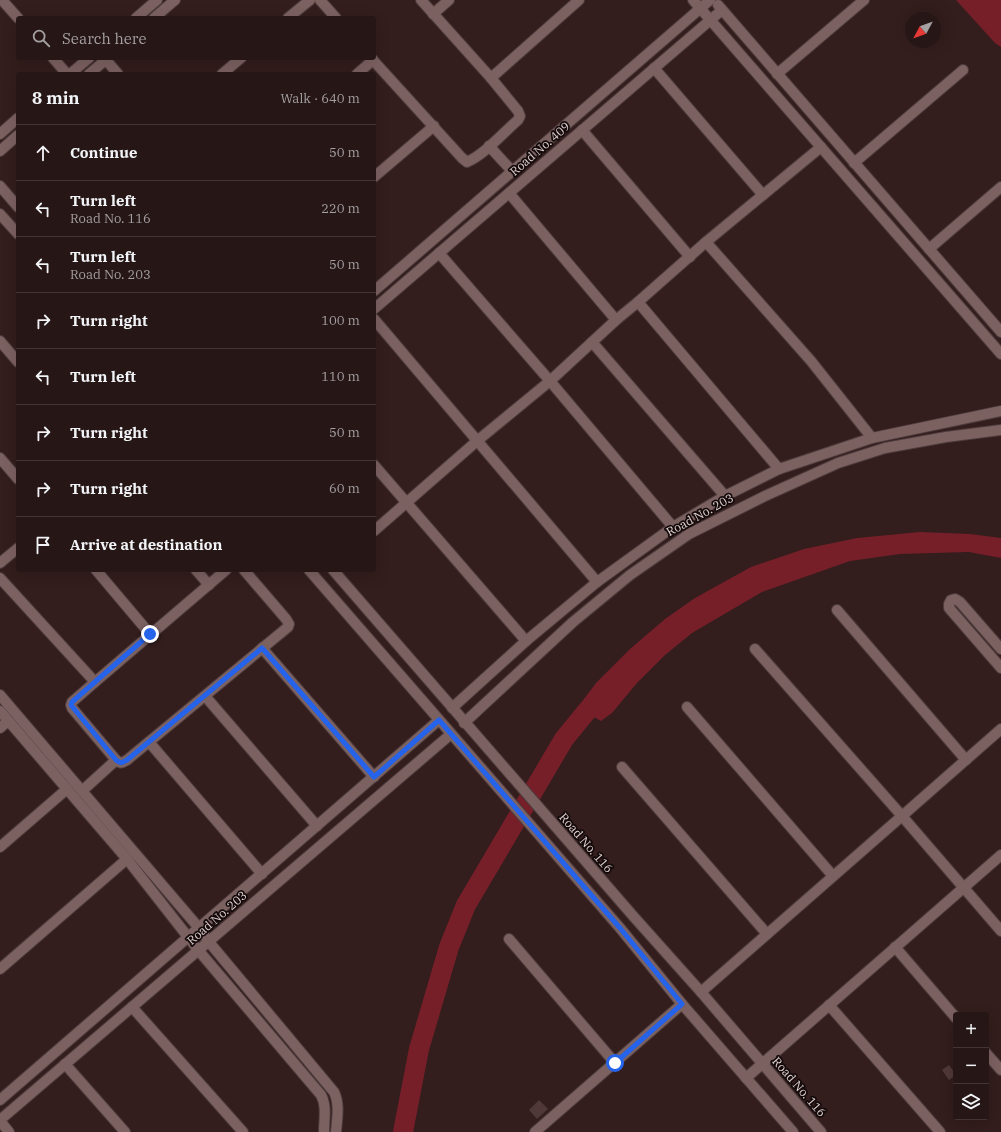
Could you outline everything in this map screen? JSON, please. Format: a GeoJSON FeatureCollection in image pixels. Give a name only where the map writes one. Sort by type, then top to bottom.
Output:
{"type":"FeatureCollection","features":[{"type":"Feature","properties":{"kind":"street"},"geometry":{"type":"LineString","coordinates":[[2,0],[16,16]]}},
{"type":"Feature","properties":{"kind":"street"},"geometry":{"type":"LineString","coordinates":[[138,16],[157,0]]}},
{"type":"Feature","properties":{"kind":"street"},"geometry":{"type":"LineString","coordinates":[[156,16],[175,0]]}},
{"type":"Feature","properties":{"kind":"street"},"geometry":{"type":"LineString","coordinates":[[290,16],[310,0]]}},
{"type":"Feature","properties":{"kind":"street"},"geometry":{"type":"LineString","coordinates":[[320,0],[334,16]]}},
{"type":"Feature","properties":{"kind":"street"},"geometry":{"type":"LineString","coordinates":[[373,60],[467,162],[472,160],[490,146],[518,120],[520,116],[518,111],[491,78],[421,0]]}},
{"type":"Feature","properties":{"kind":"street"},"geometry":{"type":"LineString","coordinates":[[433,14],[449,0]]}},
{"type":"Feature","properties":{"kind":"street"},"geometry":{"type":"LineString","coordinates":[[491,78],[579,0]]}},
{"type":"Feature","properties":{"kind":"street"},"geometry":{"type":"LineString","coordinates":[[692,0],[1001,354]]}},
{"type":"Feature","properties":{"kind":"street","name":"Road No. 409"},"geometry":{"type":"LineString","coordinates":[[376,288],[710,0]]}},
{"type":"Feature","properties":{"kind":"street"},"geometry":{"type":"LineString","coordinates":[[714,0],[1001,332]]}},
{"type":"Feature","properties":{"kind":"street"},"geometry":{"type":"LineString","coordinates":[[778,74],[864,0]]}},
{"type":"Feature","properties":{"kind":"street","name":"Road No. 409"},"geometry":{"type":"LineString","coordinates":[[376,306],[722,10]]}},
{"type":"Feature","properties":{"kind":"street"},"geometry":{"type":"LineString","coordinates":[[55,60],[65,72]]}},
{"type":"Feature","properties":{"kind":"street"},"geometry":{"type":"LineString","coordinates":[[72,72],[87,60]]}},
{"type":"Feature","properties":{"kind":"street"},"geometry":{"type":"LineString","coordinates":[[91,72],[106,60]]}},
{"type":"Feature","properties":{"kind":"street"},"geometry":{"type":"LineString","coordinates":[[108,60],[117,72]]}},
{"type":"Feature","properties":{"kind":"street"},"geometry":{"type":"LineString","coordinates":[[224,72],[239,60]]}},
{"type":"Feature","properties":{"kind":"street"},"geometry":{"type":"LineString","coordinates":[[359,72],[371,60]]}},
{"type":"Feature","properties":{"kind":"street"},"geometry":{"type":"LineString","coordinates":[[654,68],[763,195]]}},
{"type":"Feature","properties":{"kind":"street"},"geometry":{"type":"LineString","coordinates":[[854,163],[963,70]]}},
{"type":"Feature","properties":{"kind":"street"},"geometry":{"type":"LineString","coordinates":[[0,134],[16,120]]}},
{"type":"Feature","properties":{"kind":"street"},"geometry":{"type":"LineString","coordinates":[[376,175],[434,126]]}},
{"type":"Feature","properties":{"kind":"street"},"geometry":{"type":"LineString","coordinates":[[582,130],[690,257]]}},
{"type":"Feature","properties":{"kind":"street"},"geometry":{"type":"LineString","coordinates":[[0,151],[16,137]]}},
{"type":"Feature","properties":{"kind":"street"},"geometry":{"type":"LineString","coordinates":[[490,146],[512,171]]}},
{"type":"Feature","properties":{"kind":"street"},"geometry":{"type":"LineString","coordinates":[[376,529],[477,441],[550,381],[616,320],[706,242],[821,147]]}},
{"type":"Feature","properties":{"kind":"street"},"geometry":{"type":"LineString","coordinates":[[0,186],[16,205]]}},
{"type":"Feature","properties":{"kind":"street"},"geometry":{"type":"LineString","coordinates":[[929,249],[1001,188]]}},
{"type":"Feature","properties":{"kind":"street"},"geometry":{"type":"LineString","coordinates":[[509,193],[616,320]]}},
{"type":"Feature","properties":{"kind":"street"},"geometry":{"type":"LineString","coordinates":[[0,214],[16,232]]}},
{"type":"Feature","properties":{"kind":"street"},"geometry":{"type":"LineString","coordinates":[[706,242],[811,361],[872,438]]}},
{"type":"Feature","properties":{"kind":"street"},"geometry":{"type":"LineString","coordinates":[[439,253],[550,381],[673,528]]}},
{"type":"Feature","properties":{"kind":"street"},"geometry":{"type":"LineString","coordinates":[[638,302],[779,469]]}},
{"type":"Feature","properties":{"kind":"street"},"geometry":{"type":"LineString","coordinates":[[376,321],[597,582]]}},
{"type":"Feature","properties":{"kind":"street"},"geometry":{"type":"LineString","coordinates":[[0,341],[16,360]]}},
{"type":"Feature","properties":{"kind":"street"},"geometry":{"type":"LineString","coordinates":[[592,342],[725,496]]}},
{"type":"Feature","properties":{"kind":"street"},"geometry":{"type":"LineString","coordinates":[[452,708],[526,641],[597,582],[673,528],[725,496],[779,469],[872,438],[1001,410]]}},
{"type":"Feature","properties":{"kind":"street","name":"Road No. 203"},"geometry":{"type":"LineString","coordinates":[[464,722],[579,617],[630,575],[689,534],[765,496],[838,463],[885,448],[946,437],[1001,430]]}},
{"type":"Feature","properties":{"kind":"street"},"geometry":{"type":"LineString","coordinates":[[0,458],[16,477]]}},
{"type":"Feature","properties":{"kind":"street"},"geometry":{"type":"LineString","coordinates":[[376,467],[526,641]]}},
{"type":"Feature","properties":{"kind":"street"},"geometry":{"type":"LineString","coordinates":[[0,563],[16,550]]}},
{"type":"Feature","properties":{"kind":"street"},"geometry":{"type":"LineString","coordinates":[[98,572],[150,634]]}},
{"type":"Feature","properties":{"kind":"street"},"geometry":{"type":"LineString","coordinates":[[198,572],[209,584]]}},
{"type":"Feature","properties":{"kind":"street"},"geometry":{"type":"LineString","coordinates":[[224,572],[72,702],[71,705],[116,760],[123,763],[205,696],[289,624],[246,572]]}},
{"type":"Feature","properties":{"kind":"street"},"geometry":{"type":"LineString","coordinates":[[311,572],[620,928],[682,1004],[793,1132]]}},
{"type":"Feature","properties":{"kind":"street","name":"Road No. 116"},"geometry":{"type":"LineString","coordinates":[[335,572],[821,1132]]}},
{"type":"Feature","properties":{"kind":"street"},"geometry":{"type":"LineString","coordinates":[[0,578],[94,682]]}},
{"type":"Feature","properties":{"kind":"street"},"geometry":{"type":"LineString","coordinates":[[1001,649],[960,602],[955,599],[951,600],[949,608],[1001,668]]}},
{"type":"Feature","properties":{"kind":"street"},"geometry":{"type":"LineString","coordinates":[[837,610],[966,760]]}},
{"type":"Feature","properties":{"kind":"street"},"geometry":{"type":"LineString","coordinates":[[262,648],[374,777]]}},
{"type":"Feature","properties":{"kind":"street"},"geometry":{"type":"LineString","coordinates":[[755,649],[1001,931]]}},
{"type":"Feature","properties":{"kind":"street"},"geometry":{"type":"LineString","coordinates":[[0,695],[198,928],[334,1092],[337,1098],[336,1132]]}},
{"type":"Feature","properties":{"kind":"street"},"geometry":{"type":"LineString","coordinates":[[205,696],[317,826]]}},
{"type":"Feature","properties":{"kind":"street"},"geometry":{"type":"LineString","coordinates":[[687,707],[833,876]]}},
{"type":"Feature","properties":{"kind":"street"},"geometry":{"type":"LineString","coordinates":[[0,711],[127,859],[189,936],[199,951],[321,1095],[325,1107],[324,1132]]}},
{"type":"Feature","properties":{"kind":"street","name":"Road No. 203"},"geometry":{"type":"LineString","coordinates":[[0,1100],[439,720]]}},
{"type":"Feature","properties":{"kind":"street"},"geometry":{"type":"LineString","coordinates":[[0,728],[8,721]]}},
{"type":"Feature","properties":{"kind":"street"},"geometry":{"type":"LineString","coordinates":[[701,992],[1001,730]]}},
{"type":"Feature","properties":{"kind":"street","name":"Road No. 203"},"geometry":{"type":"LineString","coordinates":[[0,1121],[451,734]]}},
{"type":"Feature","properties":{"kind":"street"},"geometry":{"type":"LineString","coordinates":[[149,742],[262,874]]}},
{"type":"Feature","properties":{"kind":"street"},"geometry":{"type":"LineString","coordinates":[[82,791],[116,760]]}},
{"type":"Feature","properties":{"kind":"street"},"geometry":{"type":"LineString","coordinates":[[622,767],[767,934]]}},
{"type":"Feature","properties":{"kind":"street"},"geometry":{"type":"LineString","coordinates":[[0,847],[66,788]]}},
{"type":"Feature","properties":{"kind":"street"},"geometry":{"type":"LineString","coordinates":[[746,1078],[1001,855]]}},
{"type":"Feature","properties":{"kind":"street"},"geometry":{"type":"LineString","coordinates":[[0,969],[127,859]]}},
{"type":"Feature","properties":{"kind":"street"},"geometry":{"type":"LineString","coordinates":[[508,939],[615,1063]]}},
{"type":"Feature","properties":{"kind":"street"},"geometry":{"type":"LineString","coordinates":[[895,947],[953,1015]]}},
{"type":"Feature","properties":{"kind":"street"},"geometry":{"type":"LineString","coordinates":[[535,1132],[682,1004]]}},
{"type":"Feature","properties":{"kind":"street"},"geometry":{"type":"LineString","coordinates":[[829,1005],[940,1132]]}},
{"type":"Feature","properties":{"kind":"street"},"geometry":{"type":"LineString","coordinates":[[132,1007],[243,1132]]}},
{"type":"Feature","properties":{"kind":"street"},"geometry":{"type":"LineString","coordinates":[[989,1056],[1001,1070]]}},
{"type":"Feature","properties":{"kind":"street"},"geometry":{"type":"LineString","coordinates":[[66,1064],[125,1132]]}},
{"type":"Feature","properties":{"kind":"street"},"geometry":{"type":"LineString","coordinates":[[0,1121],[9,1132]]}},
{"type":"Feature","properties":{"kind":"shaded area"},"geometry":{"type":"Polygon","coordinates":[[[956,0],[1001,0],[1001,47],[995,43],[956,0]]]}},
{"type":"Feature","properties":{"kind":"shaded area"},"geometry":{"type":"Polygon","coordinates":[[[920,532],[970,534],[1001,538],[1001,558],[969,552],[900,554],[850,561],[762,592],[692,633],[665,655],[637,683],[612,713],[601,721],[592,716],[584,699],[596,683],[630,649],[665,619],[695,598],[751,567],[804,549],[857,538],[920,532]]]}},
{"type":"Feature","properties":{"kind":"building"},"geometry":{"type":"Polygon","coordinates":[[[949,1065],[953,1071],[953,1077],[949,1080],[942,1070],[949,1065]]]}},
{"type":"Feature","properties":{"kind":"building"},"geometry":{"type":"Polygon","coordinates":[[[539,1100],[548,1109],[537,1119],[529,1110],[539,1100]]]}},
{"type":"Feature","properties":{"kind":"waterway"},"geometry":{"type":"LineString","coordinates":[[403,1132],[419,1049],[449,947],[466,905],[564,739],[605,689]]}},
{"type":"Feature","properties":{"kind":"route"},"geometry":{"type":"LineString","coordinates":[[150,634],[94,682],[72,702],[71,705],[119,763],[123,763],[127,760],[262,648],[374,777],[439,720],[620,928],[682,1004],[615,1063]]}}]}
